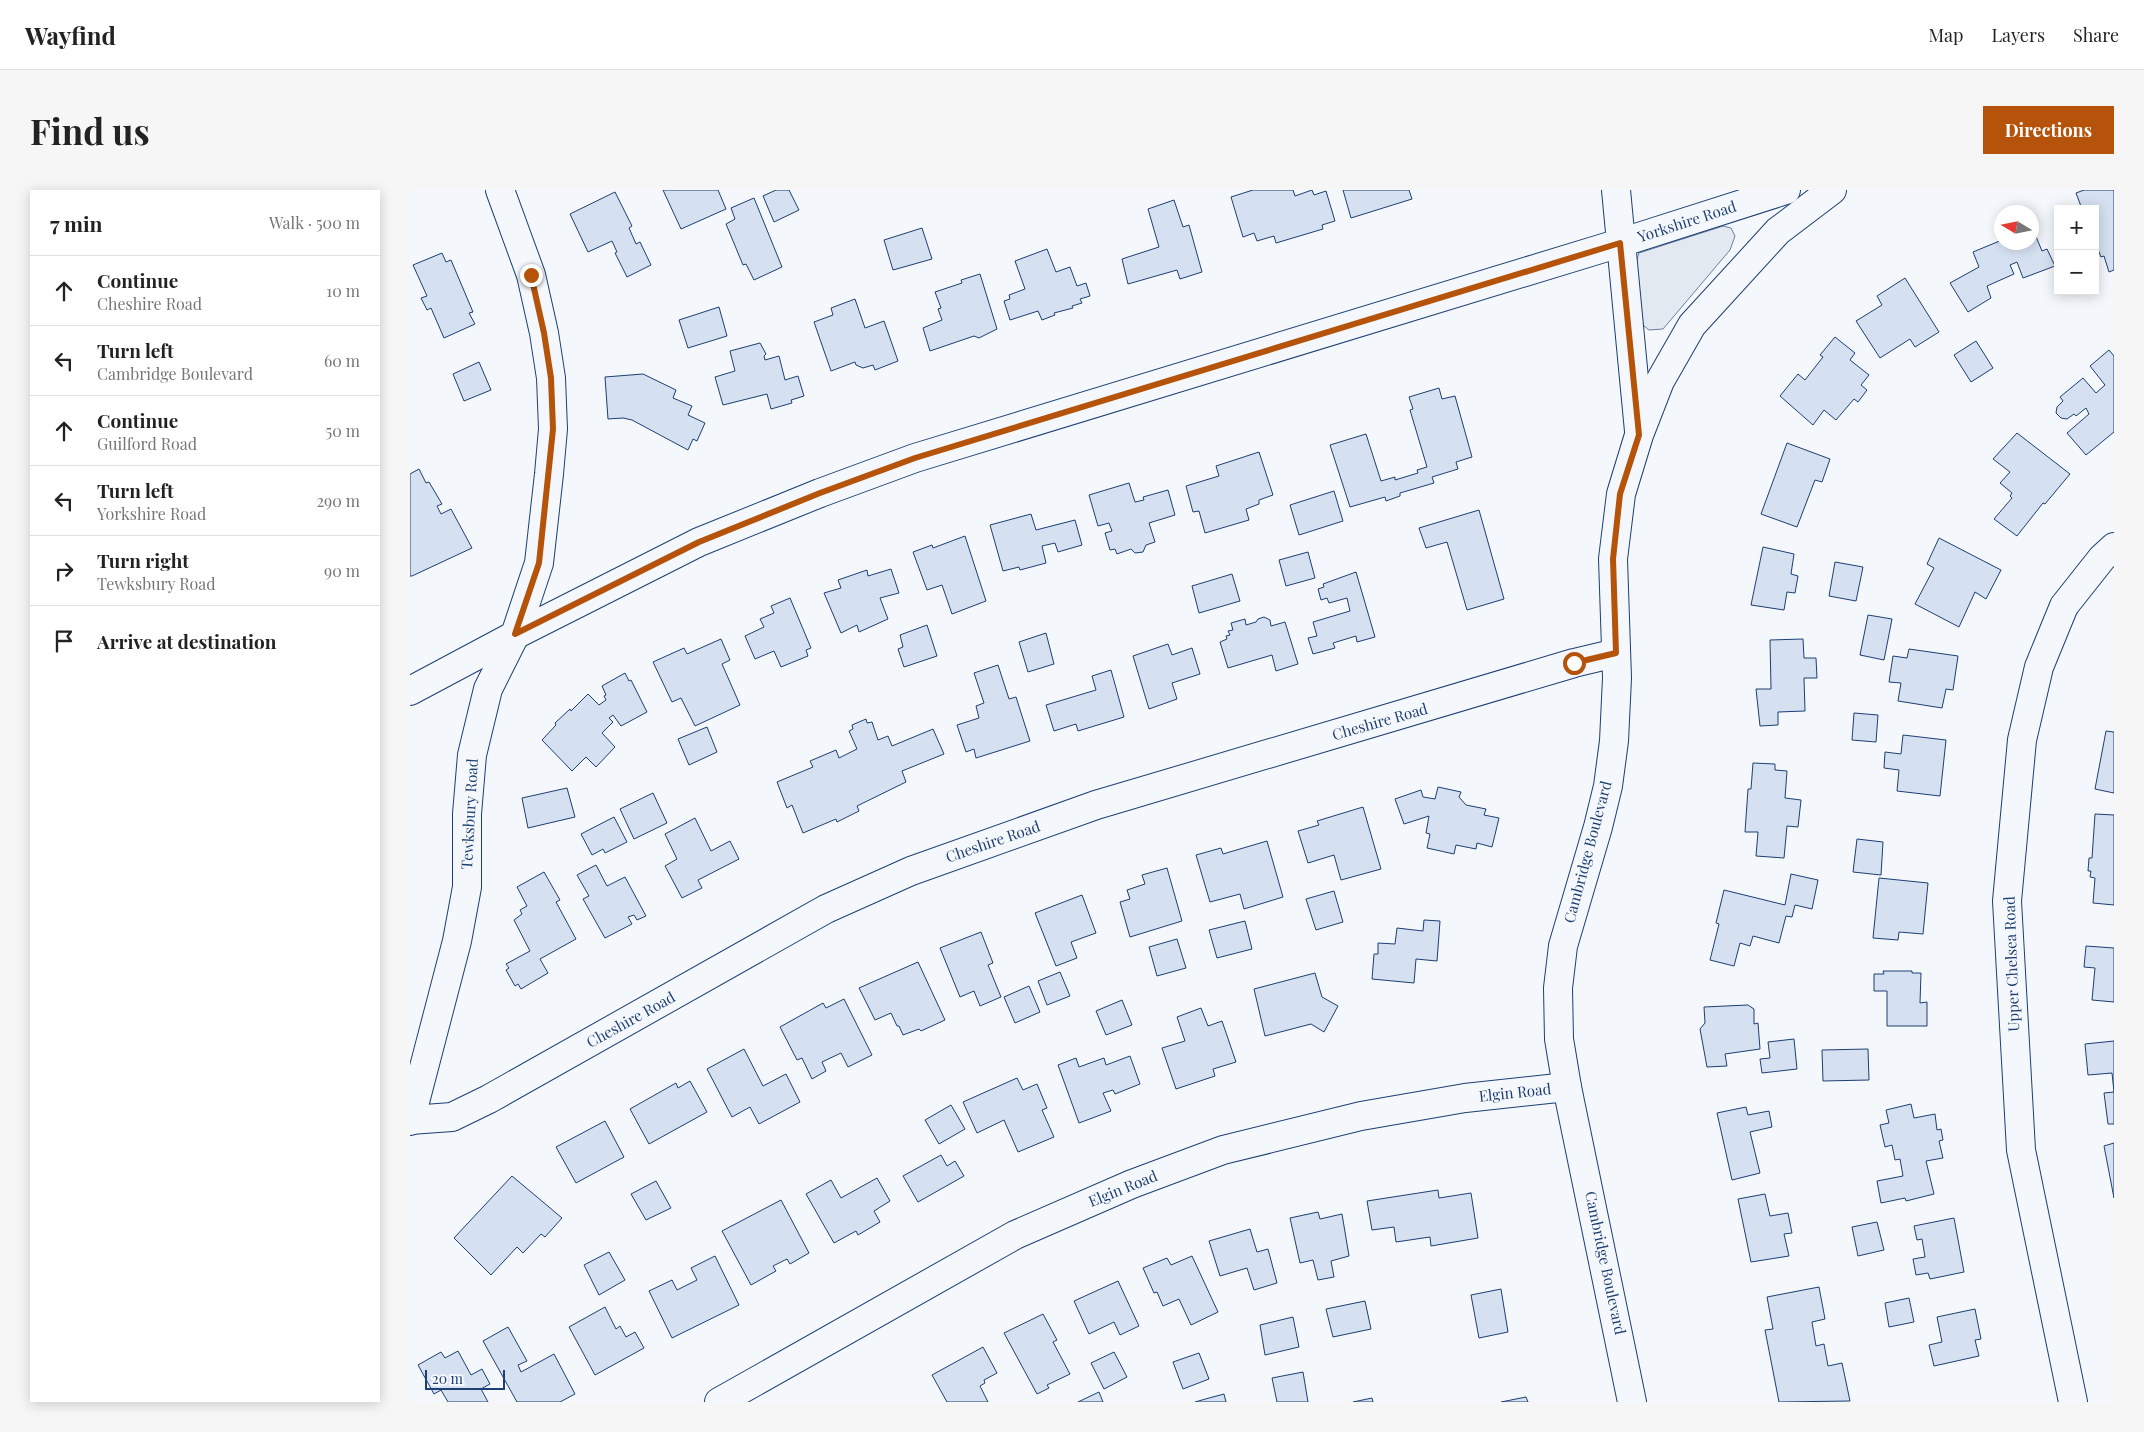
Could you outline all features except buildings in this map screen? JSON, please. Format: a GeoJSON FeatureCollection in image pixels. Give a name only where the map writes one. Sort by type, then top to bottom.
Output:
{"type":"FeatureCollection","features":[{"type":"Feature","properties":{"kind":"street","name":"Tewksbury Road"},"geometry":{"type":"LineString","coordinates":[[410,1120],[457,941],[465,896],[467,814],[472,755],[488,689],[515,634],[539,563],[553,429],[551,378],[544,333],[531,275],[500,190]]}},
{"type":"Feature","properties":{"kind":"street"},"geometry":{"type":"LineString","coordinates":[[1616,190],[1639,435]]}},
{"type":"Feature","properties":{"kind":"street","name":"Yorkshire Road"},"geometry":{"type":"LineString","coordinates":[[410,691],[515,634],[699,542],[820,493],[915,458],[1620,243],[1786,190]]}},
{"type":"Feature","properties":{"kind":"street","name":"Cambridge Boulevard"},"geometry":{"type":"LineString","coordinates":[[1632,1402],[1567,1087],[1559,1039],[1558,988],[1563,946],[1608,786],[1616,709],[1613,559],[1620,494],[1639,435],[1660,381],[1692,325],[1778,231],[1832,190]]}},
{"type":"Feature","properties":{"kind":"street","name":"Upper Chelsea Road"},"geometry":{"type":"LineString","coordinates":[[2073,1402],[2020,1150],[2007,902],[2022,740],[2039,667],[2064,606],[2102,558],[2114,547]]}},
{"type":"Feature","properties":{"kind":"street","name":"Cheshire Road"},"geometry":{"type":"LineString","coordinates":[[410,1120],[452,1117],[489,1099],[826,909],[911,871],[1096,805],[1574,663],[1616,653]]}},
{"type":"Feature","properties":{"kind":"street","name":"Elgin Road"},"geometry":{"type":"LineString","coordinates":[[720,1402],[1015,1235],[1132,1184],[1223,1150],[1361,1116],[1465,1098],[1567,1087]]}},
{"type":"Feature","properties":{"kind":"shaded area"},"geometry":{"type":"Polygon","coordinates":[[[1723,226],[1731,228],[1735,236],[1730,250],[1663,329],[1649,330],[1638,321],[1633,272],[1639,253],[1723,226]]]}},
{"type":"Feature","properties":{"kind":"route"},"geometry":{"type":"LineString","coordinates":[[531,275],[544,333],[551,378],[553,429],[539,563],[515,634],[699,542],[820,493],[915,458],[1620,243],[1639,435],[1620,494],[1616,526],[1613,559],[1616,653],[1574,663]]}}]}
